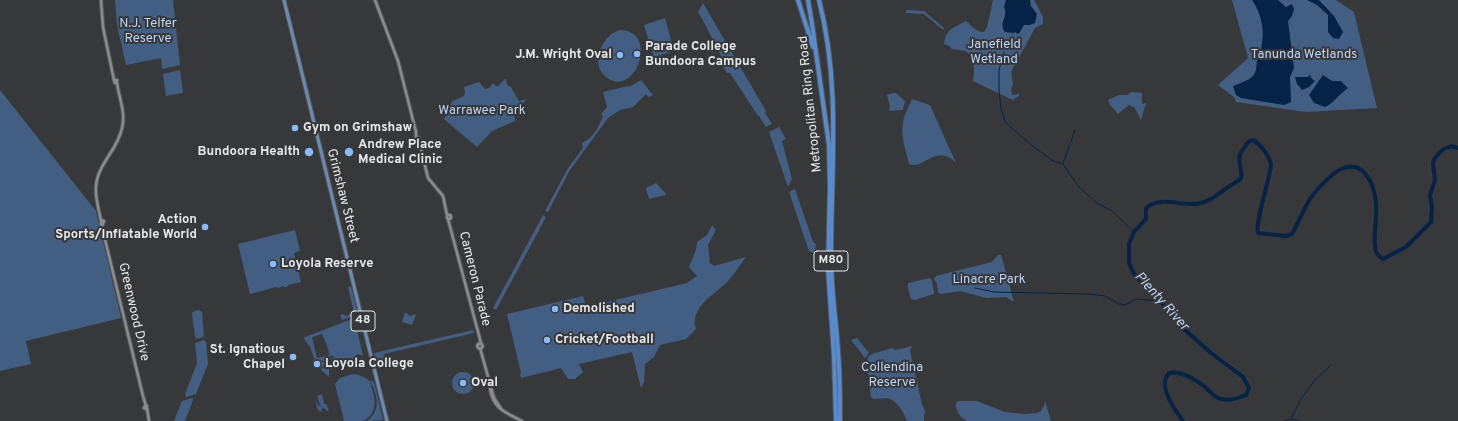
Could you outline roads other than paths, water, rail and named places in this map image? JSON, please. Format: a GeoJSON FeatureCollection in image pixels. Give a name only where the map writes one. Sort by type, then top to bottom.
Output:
{"type":"FeatureCollection","features":[{"type":"Feature","properties":{"kind":"highway"},"geometry":{"type":"LineString","coordinates":[[798,0],[817,60]]}},
{"type":"Feature","properties":{"kind":"highway","name":"Metropolitan Ring Road"},"geometry":{"type":"LineString","coordinates":[[808,0],[826,116],[829,151],[828,277],[838,421]]}},
{"type":"Feature","properties":{"kind":"highway","name":"Metropolitan Ring Road"},"geometry":{"type":"LineString","coordinates":[[819,0],[830,50],[832,81],[834,145],[832,279],[839,360],[840,404],[838,421]]}},
{"type":"Feature","properties":{"kind":"main road","name":"Grimshaw Street"},"geometry":{"type":"LineString","coordinates":[[284,0],[387,421]]}},
{"type":"Feature","properties":{"kind":"street","name":"Greenwood Drive"},"geometry":{"type":"LineString","coordinates":[[101,0],[103,27],[123,113],[123,127],[118,140],[101,169],[97,179],[96,193],[148,420]]}},
{"type":"Feature","properties":{"kind":"street","name":"Cameron Parade"},"geometry":{"type":"LineString","coordinates":[[375,0],[398,61],[428,178],[442,194],[448,215],[446,217],[449,219],[478,337],[480,343],[483,345],[481,348],[493,401],[496,406],[522,421]]}},
{"type":"Feature","properties":{"kind":"waterway"},"geometry":{"type":"LineString","coordinates":[[1004,52],[999,70],[999,91],[1001,108],[1005,122],[1030,144],[1053,161],[1063,164],[1078,186],[1097,203],[1112,211],[1134,232]]}},
{"type":"Feature","properties":{"kind":"waterway"},"geometry":{"type":"LineString","coordinates":[[1063,163],[1075,130]]}},
{"type":"Feature","properties":{"kind":"waterway","name":"Plenty River"},"geometry":{"type":"LineString","coordinates":[[1183,421],[1168,398],[1165,384],[1169,373],[1173,372],[1183,374],[1192,378],[1204,386],[1214,396],[1224,400],[1246,395],[1249,388],[1243,377],[1211,353],[1184,329],[1161,301],[1134,274],[1129,263],[1129,244],[1134,232],[1146,219],[1146,208],[1162,202],[1197,204],[1213,198],[1241,178],[1239,159],[1241,152],[1247,143],[1253,140],[1265,151],[1271,166],[1258,220],[1258,233],[1286,236],[1292,234],[1308,203],[1320,187],[1337,171],[1348,167],[1354,167],[1360,169],[1371,183],[1376,202],[1375,249],[1383,259],[1406,247],[1431,222],[1432,208],[1430,195],[1435,180],[1433,164],[1434,159],[1442,150],[1451,146],[1458,148]]}},
{"type":"Feature","properties":{"kind":"waterway"},"geometry":{"type":"LineString","coordinates":[[975,288],[994,292],[1089,294],[1105,296],[1119,304],[1125,305],[1136,299],[1161,301]]}},
{"type":"Feature","properties":{"kind":"waterway"},"geometry":{"type":"LineString","coordinates":[[1284,421],[1291,419],[1301,399],[1315,380],[1331,365]]}},
{"type":"Feature","properties":{"kind":"waterway"},"geometry":{"type":"LineString","coordinates":[[1292,419],[1299,421]]}},
{"type":"Feature","properties":{"kind":"place","name":"Parade College Bundoora Campus"},"geometry":{"type":"Point","coordinates":[637,54]}},
{"type":"Feature","properties":{"kind":"place","name":"J.M. Wright Oval"},"geometry":{"type":"Point","coordinates":[620,55]}},
{"type":"Feature","properties":{"kind":"place","name":"Gym on Grimshaw"},"geometry":{"type":"Point","coordinates":[295,128]}},
{"type":"Feature","properties":{"kind":"place","name":"Bundoora Health"},"geometry":{"type":"Point","coordinates":[309,152]}},
{"type":"Feature","properties":{"kind":"place","name":"Andrew Place Medical Clinic"},"geometry":{"type":"Point","coordinates":[349,152]}},
{"type":"Feature","properties":{"kind":"place","name":"Action Sports/Inflatable World"},"geometry":{"type":"Point","coordinates":[205,227]}},
{"type":"Feature","properties":{"kind":"place","name":"Loyola Reserve"},"geometry":{"type":"Point","coordinates":[273,264]}},
{"type":"Feature","properties":{"kind":"place","name":"Demolished"},"geometry":{"type":"Point","coordinates":[555,309]}},
{"type":"Feature","properties":{"kind":"place","name":"Cricket/Football"},"geometry":{"type":"Point","coordinates":[547,340]}},
{"type":"Feature","properties":{"kind":"place","name":"St. Ignatious Chapel"},"geometry":{"type":"Point","coordinates":[293,357]}},
{"type":"Feature","properties":{"kind":"place","name":"Loyola College"},"geometry":{"type":"Point","coordinates":[317,364]}},
{"type":"Feature","properties":{"kind":"place","name":"Oval"},"geometry":{"type":"Point","coordinates":[463,383]}},
{"type":"Feature","properties":{"kind":"park label","name":"N.J. Telfer Reserve"},"geometry":{"type":"Point","coordinates":[148,32]}},
{"type":"Feature","properties":{"kind":"park label","name":"Janefield Wetland"},"geometry":{"type":"Point","coordinates":[994,52]}},
{"type":"Feature","properties":{"kind":"park label","name":"Tanunda Wetlands"},"geometry":{"type":"Point","coordinates":[1304,55]}},
{"type":"Feature","properties":{"kind":"park label","name":"Warrawee Park"},"geometry":{"type":"Point","coordinates":[482,111]}},
{"type":"Feature","properties":{"kind":"park label","name":"Linacre Park"},"geometry":{"type":"Point","coordinates":[989,280]}},
{"type":"Feature","properties":{"kind":"park label","name":"Collendina Reserve"},"geometry":{"type":"Point","coordinates":[892,376]}}]}
